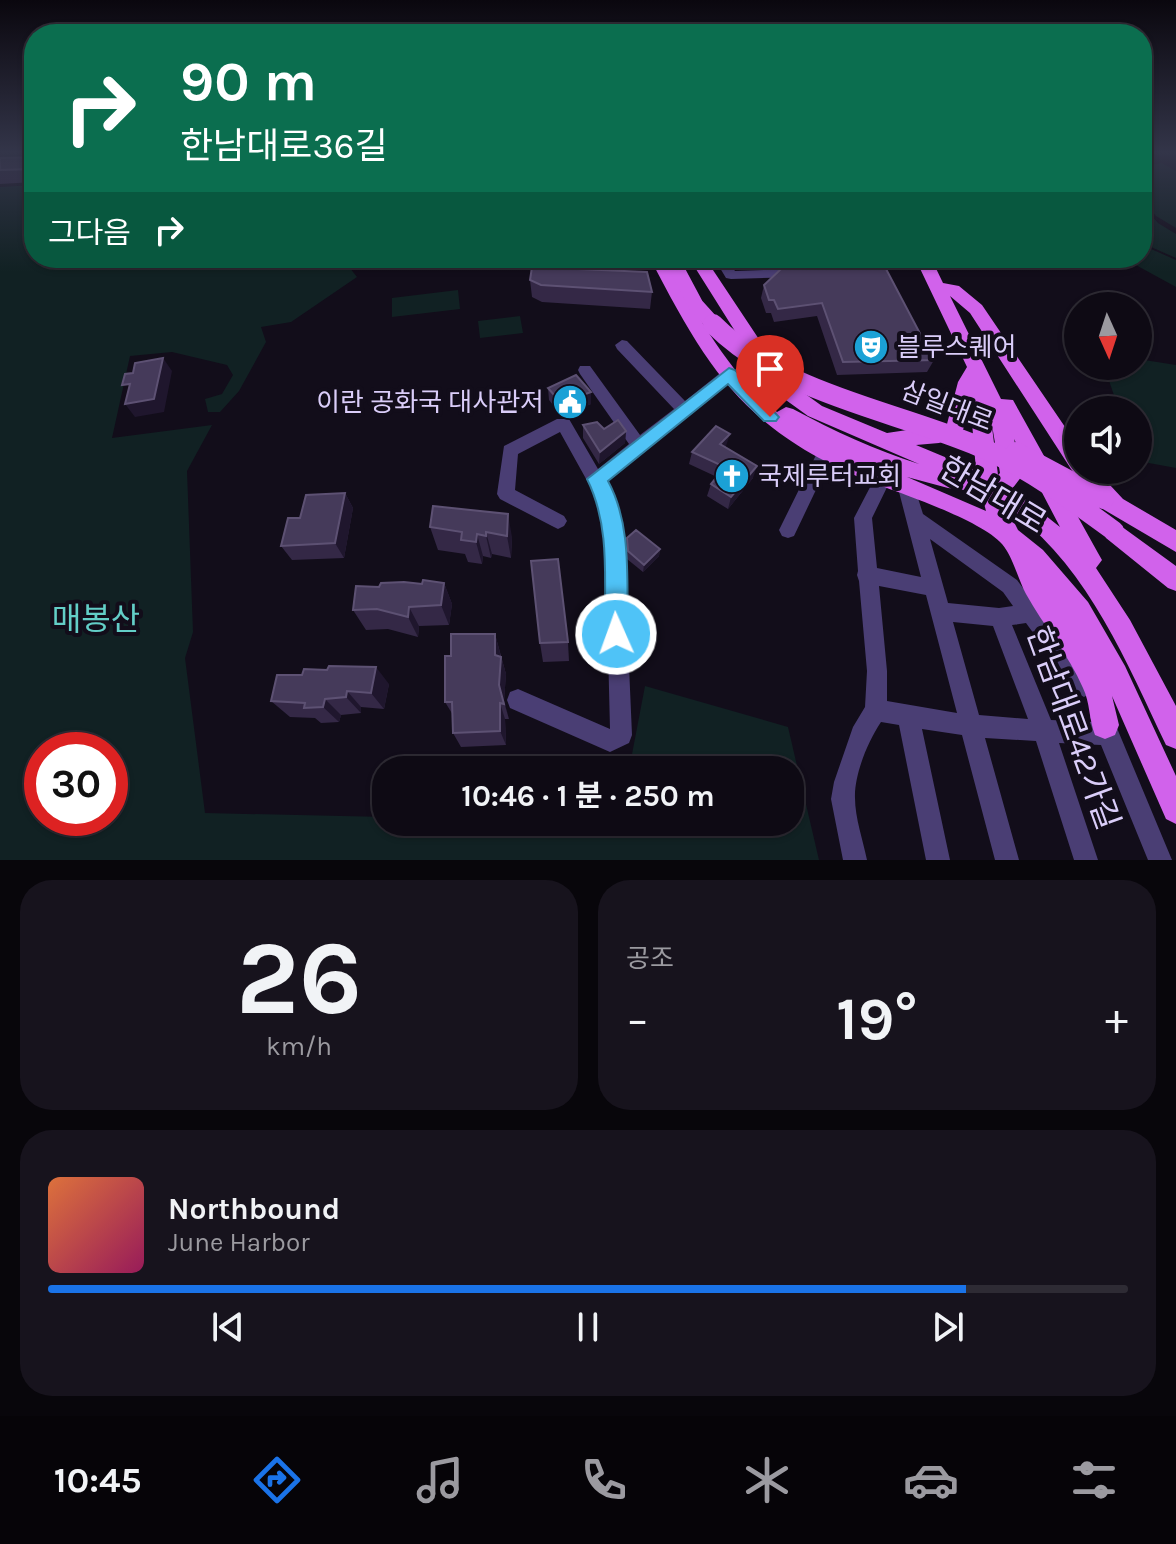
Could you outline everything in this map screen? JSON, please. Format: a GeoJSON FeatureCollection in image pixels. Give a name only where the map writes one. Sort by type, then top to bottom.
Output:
{"type":"FeatureCollection","features":[{"type":"Feature","properties":{"kind":"main road","name":"한남대로"},"geometry":{"type":"LineString","coordinates":[[663,268],[709,351],[735,381],[788,431],[826,452],[950,501],[1008,536],[1065,588],[1089,623],[1176,809]]}},
{"type":"Feature","properties":{"kind":"main road","name":"삼일대로"},"geometry":{"type":"LineString","coordinates":[[676,268],[698,308],[732,342],[762,364],[823,391],[979,446],[1064,495],[1176,542]]}},
{"type":"Feature","properties":{"kind":"main road","name":"삼일대로"},"geometry":{"type":"LineString","coordinates":[[689,268],[703,293],[725,320],[772,356],[829,383],[972,432],[1113,513],[1176,580]]}},
{"type":"Feature","properties":{"kind":"main road","name":"한남대로"},"geometry":{"type":"LineString","coordinates":[[703,268],[779,385],[815,411],[990,485],[1015,499],[1053,532],[1105,598],[1176,735]]}},
{"type":"Feature","properties":{"kind":"main road"},"geometry":{"type":"LineString","coordinates":[[929,268],[977,367],[1005,453],[1011,476],[1003,484],[990,485],[1008,536],[1096,684],[1107,729]]}},
{"type":"Feature","properties":{"kind":"main road"},"geometry":{"type":"LineString","coordinates":[[941,288],[953,290],[976,309],[1064,442]]}},
{"type":"Feature","properties":{"kind":"main road"},"geometry":{"type":"LineString","coordinates":[[885,439],[917,439],[954,429],[964,409],[967,378],[977,367]]}},
{"type":"Feature","properties":{"kind":"main road"},"geometry":{"type":"LineString","coordinates":[[977,367],[1003,401],[1087,554],[1105,598]]}},
{"type":"Feature","properties":{"kind":"main road","name":"한남대로"},"geometry":{"type":"LineString","coordinates":[[735,381],[839,442],[958,484],[990,485]]}},
{"type":"Feature","properties":{"kind":"main road"},"geometry":{"type":"LineString","coordinates":[[1093,484],[1113,513]]}},
{"type":"Feature","properties":{"kind":"street"},"geometry":{"type":"LineString","coordinates":[[726,268],[731,275],[748,268]]}},
{"type":"Feature","properties":{"kind":"street"},"geometry":{"type":"LineString","coordinates":[[777,268],[813,273],[852,273],[856,268]]}},
{"type":"Feature","properties":{"kind":"street"},"geometry":{"type":"LineString","coordinates":[[807,268],[813,273]]}},
{"type":"Feature","properties":{"kind":"street"},"geometry":{"type":"LineString","coordinates":[[622,345],[684,410]]}},
{"type":"Feature","properties":{"kind":"street"},"geometry":{"type":"LineString","coordinates":[[585,370],[639,446]]}},
{"type":"Feature","properties":{"kind":"street"},"geometry":{"type":"LineString","coordinates":[[597,479],[684,410],[735,381]]}},
{"type":"Feature","properties":{"kind":"street"},"geometry":{"type":"LineString","coordinates":[[518,700],[610,741],[621,735],[614,528],[609,503],[563,423],[510,451],[506,494],[558,521]]}},
{"type":"Feature","properties":{"kind":"street"},"geometry":{"type":"LineString","coordinates":[[788,530],[826,452]]}},
{"type":"Feature","properties":{"kind":"street"},"geometry":{"type":"LineString","coordinates":[[855,860],[843,799],[845,782],[864,727],[876,710],[877,671],[863,518],[885,475]]}},
{"type":"Feature","properties":{"kind":"street"},"geometry":{"type":"LineString","coordinates":[[906,484],[1007,860]]}},
{"type":"Feature","properties":{"kind":"street"},"geometry":{"type":"LineString","coordinates":[[917,520],[1010,586],[1079,676],[1107,729],[1160,860]]}},
{"type":"Feature","properties":{"kind":"street"},"geometry":{"type":"LineString","coordinates":[[866,575],[935,588]]}},
{"type":"Feature","properties":{"kind":"street"},"geometry":{"type":"LineString","coordinates":[[940,612],[999,617],[1032,613]]}},
{"type":"Feature","properties":{"kind":"street","name":"한남대로42가길"},"geometry":{"type":"LineString","coordinates":[[999,617],[1044,731],[1086,860]]}},
{"type":"Feature","properties":{"kind":"street"},"geometry":{"type":"LineString","coordinates":[[876,710],[908,717],[1044,731],[1107,729]]}},
{"type":"Feature","properties":{"kind":"street"},"geometry":{"type":"LineString","coordinates":[[908,717],[938,860]]}},
{"type":"Feature","properties":{"kind":"green space","name":"매봉산"},"geometry":{"type":"Polygon","coordinates":[[[0,191],[24,191],[24,268],[350,268],[357,277],[291,322],[261,327],[266,342],[239,391],[220,412],[208,412],[205,399],[222,394],[233,375],[227,365],[172,352],[130,356],[112,438],[212,425],[187,471],[193,632],[185,658],[205,813],[372,817],[372,836],[804,836],[804,796],[819,860],[0,860],[0,191]]]}},
{"type":"Feature","properties":{"kind":"green space"},"geometry":{"type":"Polygon","coordinates":[[[1152,191],[1176,191],[1176,228],[1152,211],[1152,191]]]}},
{"type":"Feature","properties":{"kind":"green space"},"geometry":{"type":"Polygon","coordinates":[[[1152,216],[1176,234],[1176,258],[1152,247],[1152,216]]]}},
{"type":"Feature","properties":{"kind":"green space"},"geometry":{"type":"Polygon","coordinates":[[[1152,249],[1176,260],[1176,287],[1141,268],[1152,268],[1152,249]]]}},
{"type":"Feature","properties":{"kind":"green space"},"geometry":{"type":"Polygon","coordinates":[[[458,290],[460,309],[392,317],[392,298],[458,290]]]}},
{"type":"Feature","properties":{"kind":"green space"},"geometry":{"type":"Polygon","coordinates":[[[520,316],[523,333],[480,338],[478,321],[520,316]]]}},
{"type":"Feature","properties":{"kind":"green space"},"geometry":{"type":"Polygon","coordinates":[[[1152,361],[1176,365],[1176,468],[1152,464],[1152,396],[1114,396],[1109,380],[1152,380],[1152,361]]]}},
{"type":"Feature","properties":{"kind":"green space","name":"매봉산"},"geometry":{"type":"Polygon","coordinates":[[[645,686],[788,727],[795,756],[632,756],[645,686]]]}},
{"type":"Feature","properties":{"kind":"building"},"geometry":{"type":"Polygon","coordinates":[[[532,268],[647,272],[652,292],[541,285],[530,280],[532,268]]]}},
{"type":"Feature","properties":{"kind":"building","name":"블루스퀘어"},"geometry":{"type":"Polygon","coordinates":[[[886,268],[934,360],[843,362],[822,303],[778,309],[774,300],[769,300],[764,285],[781,269],[886,268]]]}},
{"type":"Feature","properties":{"kind":"building"},"geometry":{"type":"Polygon","coordinates":[[[163,358],[154,399],[125,404],[130,384],[122,385],[125,374],[133,373],[135,363],[163,358]]]}},
{"type":"Feature","properties":{"kind":"building"},"geometry":{"type":"Polygon","coordinates":[[[576,375],[591,392],[561,403],[548,388],[576,375]]]}},
{"type":"Feature","properties":{"kind":"building"},"geometry":{"type":"Polygon","coordinates":[[[618,420],[626,431],[600,452],[583,425],[597,422],[604,429],[618,420]]]}},
{"type":"Feature","properties":{"kind":"building"},"geometry":{"type":"Polygon","coordinates":[[[716,426],[730,434],[720,444],[757,466],[731,497],[711,484],[725,467],[692,452],[716,426]]]}},
{"type":"Feature","properties":{"kind":"building"},"geometry":{"type":"Polygon","coordinates":[[[345,493],[335,543],[281,546],[288,518],[300,518],[306,495],[345,493]]]}},
{"type":"Feature","properties":{"kind":"building"},"geometry":{"type":"Polygon","coordinates":[[[433,506],[508,514],[507,536],[486,532],[486,536],[477,534],[476,542],[461,540],[462,532],[430,527],[433,506]]]}},
{"type":"Feature","properties":{"kind":"building"},"geometry":{"type":"Polygon","coordinates":[[[636,530],[660,549],[644,565],[628,551],[627,538],[636,530]]]}},
{"type":"Feature","properties":{"kind":"building"},"geometry":{"type":"Polygon","coordinates":[[[558,559],[568,642],[540,643],[531,561],[558,559]]]}},
{"type":"Feature","properties":{"kind":"building"},"geometry":{"type":"Polygon","coordinates":[[[423,580],[444,583],[441,605],[409,607],[408,617],[377,609],[353,610],[356,586],[379,587],[381,583],[404,582],[422,584],[423,580]]]}},
{"type":"Feature","properties":{"kind":"building"},"geometry":{"type":"Polygon","coordinates":[[[451,634],[495,634],[495,655],[501,657],[499,685],[504,704],[500,703],[500,731],[453,733],[452,702],[445,702],[445,656],[451,656],[451,634]]]}},
{"type":"Feature","properties":{"kind":"building"},"geometry":{"type":"Polygon","coordinates":[[[329,666],[376,667],[371,693],[347,691],[346,697],[325,699],[323,707],[304,708],[305,703],[271,701],[277,675],[302,675],[304,669],[327,670],[329,666]]]}},
{"type":"Feature","properties":{"kind":"place","name":"블루스퀘어"},"geometry":{"type":"Point","coordinates":[871,347]}},
{"type":"Feature","properties":{"kind":"place","name":"이란 공화국 대사관저"},"geometry":{"type":"Point","coordinates":[570,402]}},
{"type":"Feature","properties":{"kind":"place","name":"국제루터교회"},"geometry":{"type":"Point","coordinates":[732,476]}},
{"type":"Feature","properties":{"kind":"route"},"geometry":{"type":"LineString","coordinates":[[616,634],[614,528],[609,503],[597,479],[729,374],[770,417]]}}]}
